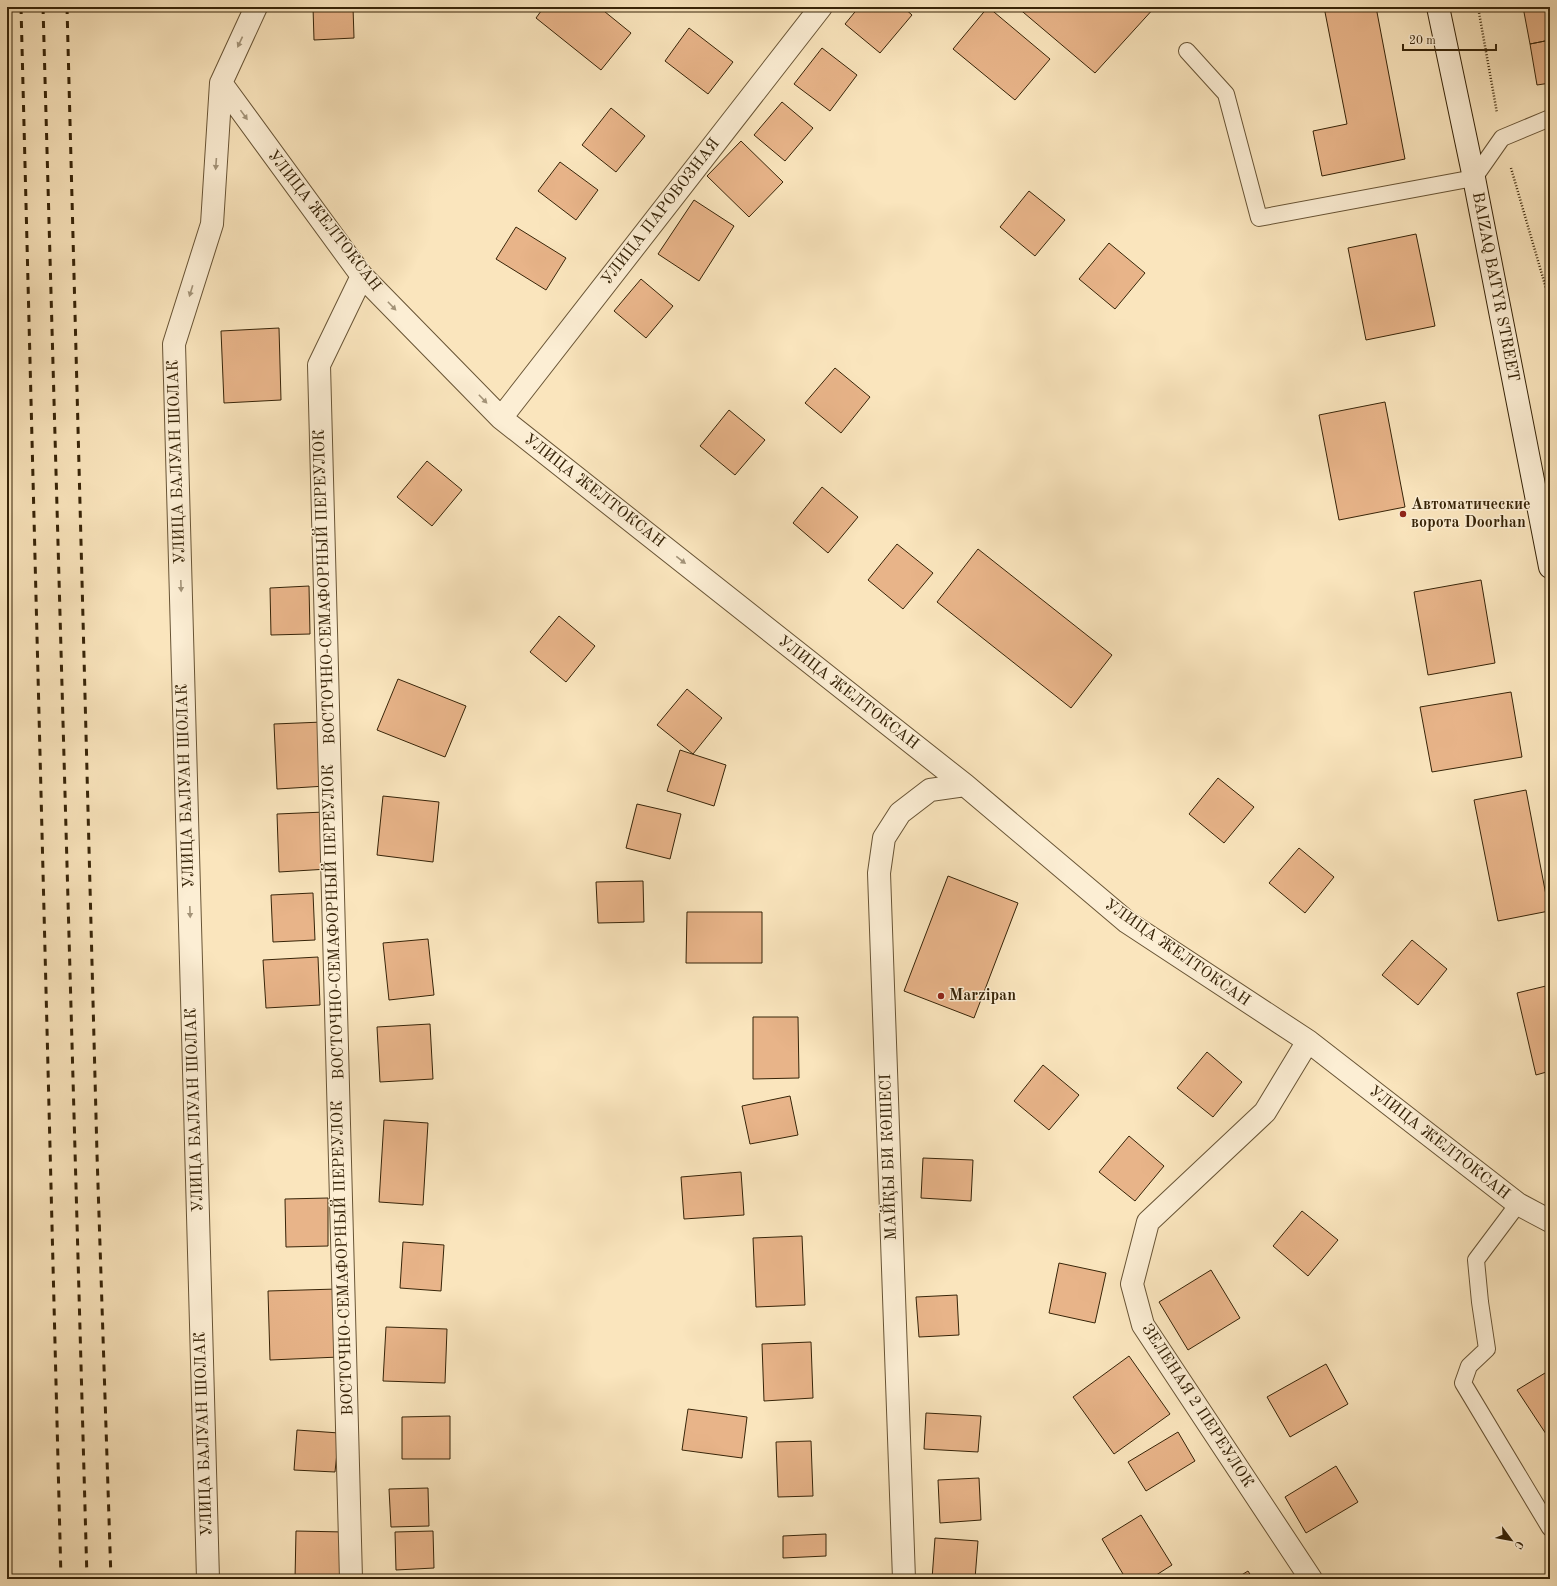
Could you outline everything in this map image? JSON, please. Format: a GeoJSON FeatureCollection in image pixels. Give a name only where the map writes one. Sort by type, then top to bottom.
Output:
{"type":"FeatureCollection","features":[{"type":"Feature","properties":{"kind":"street","name":"УЛИЦА БАЛУАН ШОЛАК"},"geometry":{"type":"LineString","coordinates":[[208,1579],[174,344],[212,224],[221,83],[256,7]]}},
{"type":"Feature","properties":{"kind":"street","name":"УЛИЦА ПАРОВОЗНАЯ"},"geometry":{"type":"LineString","coordinates":[[501,418],[821,7]]}},
{"type":"Feature","properties":{"kind":"street","name":"BAIZAQ BATYR STREET"},"geometry":{"type":"LineString","coordinates":[[1438,7],[1474,178],[1550,567]]}},
{"type":"Feature","properties":{"kind":"street","name":"УЛИЦА ЖЕЛТОКСАН"},"geometry":{"type":"LineString","coordinates":[[221,83],[362,276],[501,418],[965,785],[1127,922],[1308,1041],[1518,1204],[1550,1221]]}},
{"type":"Feature","properties":{"kind":"street","name":"ВОСТОЧНО-СЕМАФОРНЫЙ ПЕРЕУЛОК"},"geometry":{"type":"LineString","coordinates":[[351,1579],[319,365],[362,276]]}},
{"type":"Feature","properties":{"kind":"street","name":"МАЙҚЫ БИ КӨШЕСІ"},"geometry":{"type":"LineString","coordinates":[[904,1579],[879,874],[884,838],[900,813],[930,790],[965,785]]}},
{"type":"Feature","properties":{"kind":"street","name":"ЗЕЛЕНАЯ 2 ПЕРЕУЛОК"},"geometry":{"type":"LineString","coordinates":[[1308,1041],[1265,1112],[1148,1222],[1132,1284],[1143,1325],[1311,1579]]}},
{"type":"Feature","properties":{"kind":"lane"},"geometry":{"type":"LineString","coordinates":[[1187,51],[1226,94],[1259,218],[1474,178],[1502,138],[1550,118]]}},
{"type":"Feature","properties":{"kind":"lane"},"geometry":{"type":"LineString","coordinates":[[1518,1204],[1476,1260],[1487,1349],[1469,1366],[1463,1383],[1550,1528]]}},
{"type":"Feature","properties":{"kind":"building"},"geometry":{"type":"Polygon","coordinates":[[[313,7],[353,7],[354,38],[314,40],[313,7]]]}},
{"type":"Feature","properties":{"kind":"building"},"geometry":{"type":"Polygon","coordinates":[[[544,7],[599,7],[631,33],[601,70],[536,18],[544,7]]]}},
{"type":"Feature","properties":{"kind":"building"},"geometry":{"type":"Polygon","coordinates":[[[859,7],[903,7],[912,15],[880,53],[845,24],[859,7]]]}},
{"type":"Feature","properties":{"kind":"building"},"geometry":{"type":"Polygon","coordinates":[[[988,7],[1050,59],[1015,100],[953,49],[988,7]]]}},
{"type":"Feature","properties":{"kind":"building"},"geometry":{"type":"Polygon","coordinates":[[[1017,7],[1155,7],[1095,73],[1017,7]]]}},
{"type":"Feature","properties":{"kind":"building"},"geometry":{"type":"Polygon","coordinates":[[[1324,7],[1376,7],[1405,159],[1322,176],[1313,131],[1347,124],[1324,7]]]}},
{"type":"Feature","properties":{"kind":"building"},"geometry":{"type":"Polygon","coordinates":[[[1523,7],[1550,7],[1550,40],[1530,44],[1523,7]]]}},
{"type":"Feature","properties":{"kind":"building"},"geometry":{"type":"Polygon","coordinates":[[[689,28],[733,62],[708,94],[665,61],[689,28]]]}},
{"type":"Feature","properties":{"kind":"building"},"geometry":{"type":"Polygon","coordinates":[[[1550,40],[1550,83],[1537,85],[1530,44],[1550,40]]]}},
{"type":"Feature","properties":{"kind":"building"},"geometry":{"type":"Polygon","coordinates":[[[822,48],[857,75],[830,111],[794,84],[822,48]]]}},
{"type":"Feature","properties":{"kind":"building"},"geometry":{"type":"Polygon","coordinates":[[[782,102],[813,128],[785,161],[754,135],[782,102]]]}},
{"type":"Feature","properties":{"kind":"building"},"geometry":{"type":"Polygon","coordinates":[[[611,108],[645,136],[616,172],[582,145],[611,108]]]}},
{"type":"Feature","properties":{"kind":"building"},"geometry":{"type":"Polygon","coordinates":[[[741,141],[783,182],[749,217],[707,176],[741,141]]]}},
{"type":"Feature","properties":{"kind":"building"},"geometry":{"type":"Polygon","coordinates":[[[560,162],[598,190],[576,220],[538,191],[560,162]]]}},
{"type":"Feature","properties":{"kind":"building"},"geometry":{"type":"Polygon","coordinates":[[[1029,191],[1065,220],[1035,256],[1000,227],[1029,191]]]}},
{"type":"Feature","properties":{"kind":"building"},"geometry":{"type":"Polygon","coordinates":[[[694,200],[734,226],[699,281],[658,254],[694,200]]]}},
{"type":"Feature","properties":{"kind":"building"},"geometry":{"type":"Polygon","coordinates":[[[516,227],[566,258],[546,290],[496,259],[516,227]]]}},
{"type":"Feature","properties":{"kind":"building"},"geometry":{"type":"Polygon","coordinates":[[[1416,234],[1435,326],[1366,340],[1348,248],[1416,234]]]}},
{"type":"Feature","properties":{"kind":"building"},"geometry":{"type":"Polygon","coordinates":[[[1109,243],[1145,273],[1115,309],[1079,279],[1109,243]]]}},
{"type":"Feature","properties":{"kind":"building"},"geometry":{"type":"Polygon","coordinates":[[[641,279],[673,306],[646,338],[614,311],[641,279]]]}},
{"type":"Feature","properties":{"kind":"building"},"geometry":{"type":"Polygon","coordinates":[[[279,328],[281,400],[224,403],[221,331],[279,328]]]}},
{"type":"Feature","properties":{"kind":"building"},"geometry":{"type":"Polygon","coordinates":[[[835,368],[870,397],[841,433],[805,403],[835,368]]]}},
{"type":"Feature","properties":{"kind":"building"},"geometry":{"type":"Polygon","coordinates":[[[1385,402],[1405,507],[1339,520],[1319,415],[1385,402]]]}},
{"type":"Feature","properties":{"kind":"building"},"geometry":{"type":"Polygon","coordinates":[[[729,410],[765,440],[735,475],[700,446],[729,410]]]}},
{"type":"Feature","properties":{"kind":"building"},"geometry":{"type":"Polygon","coordinates":[[[427,461],[462,490],[432,526],[397,497],[427,461]]]}},
{"type":"Feature","properties":{"kind":"building"},"geometry":{"type":"Polygon","coordinates":[[[822,487],[858,517],[828,553],[793,523],[822,487]]]}},
{"type":"Feature","properties":{"kind":"building"},"geometry":{"type":"Polygon","coordinates":[[[897,544],[933,573],[903,609],[868,580],[897,544]]]}},
{"type":"Feature","properties":{"kind":"building"},"geometry":{"type":"Polygon","coordinates":[[[978,549],[1112,655],[1071,708],[937,602],[978,549]]]}},
{"type":"Feature","properties":{"kind":"building"},"geometry":{"type":"Polygon","coordinates":[[[1481,580],[1495,663],[1428,675],[1414,592],[1481,580]]]}},
{"type":"Feature","properties":{"kind":"building"},"geometry":{"type":"Polygon","coordinates":[[[309,586],[310,634],[271,635],[270,588],[309,586]]]}},
{"type":"Feature","properties":{"kind":"building"},"geometry":{"type":"Polygon","coordinates":[[[559,616],[595,646],[566,682],[530,652],[559,616]]]}},
{"type":"Feature","properties":{"kind":"building"},"geometry":{"type":"Polygon","coordinates":[[[398,679],[466,706],[445,757],[377,730],[398,679]]]}},
{"type":"Feature","properties":{"kind":"building"},"geometry":{"type":"Polygon","coordinates":[[[687,689],[722,718],[693,754],[657,725],[687,689]]]}},
{"type":"Feature","properties":{"kind":"building"},"geometry":{"type":"Polygon","coordinates":[[[1511,692],[1522,757],[1432,772],[1420,707],[1511,692]]]}},
{"type":"Feature","properties":{"kind":"building"},"geometry":{"type":"Polygon","coordinates":[[[323,722],[326,786],[277,789],[274,724],[323,722]]]}},
{"type":"Feature","properties":{"kind":"building"},"geometry":{"type":"Polygon","coordinates":[[[680,750],[726,765],[714,806],[667,791],[680,750]]]}},
{"type":"Feature","properties":{"kind":"building"},"geometry":{"type":"Polygon","coordinates":[[[1218,778],[1254,807],[1224,843],[1189,814],[1218,778]]]}},
{"type":"Feature","properties":{"kind":"building"},"geometry":{"type":"Polygon","coordinates":[[[1526,790],[1549,911],[1498,921],[1474,800],[1526,790]]]}},
{"type":"Feature","properties":{"kind":"building"},"geometry":{"type":"Polygon","coordinates":[[[383,796],[439,802],[433,862],[377,855],[383,796]]]}},
{"type":"Feature","properties":{"kind":"building"},"geometry":{"type":"Polygon","coordinates":[[[637,804],[681,814],[670,859],[626,848],[637,804]]]}},
{"type":"Feature","properties":{"kind":"building"},"geometry":{"type":"Polygon","coordinates":[[[325,812],[328,869],[279,872],[277,814],[325,812]]]}},
{"type":"Feature","properties":{"kind":"building"},"geometry":{"type":"Polygon","coordinates":[[[1299,848],[1334,877],[1305,913],[1269,883],[1299,848]]]}},
{"type":"Feature","properties":{"kind":"building"},"geometry":{"type":"Polygon","coordinates":[[[948,876],[1018,903],[974,1018],[904,991],[948,876]]]}},
{"type":"Feature","properties":{"kind":"building"},"geometry":{"type":"Polygon","coordinates":[[[643,881],[644,922],[598,923],[596,882],[643,881]]]}},
{"type":"Feature","properties":{"kind":"building"},"geometry":{"type":"Polygon","coordinates":[[[313,893],[315,940],[273,942],[271,895],[313,893]]]}},
{"type":"Feature","properties":{"kind":"building"},"geometry":{"type":"Polygon","coordinates":[[[687,912],[762,912],[762,963],[686,963],[687,912]]]}},
{"type":"Feature","properties":{"kind":"building"},"geometry":{"type":"Polygon","coordinates":[[[428,939],[434,995],[389,1000],[383,943],[428,939]]]}},
{"type":"Feature","properties":{"kind":"building"},"geometry":{"type":"Polygon","coordinates":[[[1412,940],[1447,969],[1418,1005],[1382,975],[1412,940]]]}},
{"type":"Feature","properties":{"kind":"building"},"geometry":{"type":"Polygon","coordinates":[[[318,957],[320,1005],[266,1008],[263,960],[318,957]]]}},
{"type":"Feature","properties":{"kind":"building"},"geometry":{"type":"Polygon","coordinates":[[[1550,985],[1550,1071],[1536,1075],[1517,993],[1550,985]]]}},
{"type":"Feature","properties":{"kind":"building"},"geometry":{"type":"Polygon","coordinates":[[[753,1017],[798,1017],[799,1078],[753,1079],[753,1017]]]}},
{"type":"Feature","properties":{"kind":"building"},"geometry":{"type":"Polygon","coordinates":[[[430,1024],[433,1079],[380,1082],[377,1027],[430,1024]]]}},
{"type":"Feature","properties":{"kind":"building"},"geometry":{"type":"Polygon","coordinates":[[[1207,1052],[1242,1082],[1213,1117],[1177,1088],[1207,1052]]]}},
{"type":"Feature","properties":{"kind":"building"},"geometry":{"type":"Polygon","coordinates":[[[1043,1065],[1079,1095],[1049,1130],[1014,1101],[1043,1065]]]}},
{"type":"Feature","properties":{"kind":"building"},"geometry":{"type":"Polygon","coordinates":[[[790,1096],[798,1135],[750,1144],[742,1106],[790,1096]]]}},
{"type":"Feature","properties":{"kind":"building"},"geometry":{"type":"Polygon","coordinates":[[[384,1120],[428,1123],[423,1205],[379,1202],[384,1120]]]}},
{"type":"Feature","properties":{"kind":"building"},"geometry":{"type":"Polygon","coordinates":[[[1129,1136],[1164,1166],[1135,1201],[1099,1172],[1129,1136]]]}},
{"type":"Feature","properties":{"kind":"building"},"geometry":{"type":"Polygon","coordinates":[[[923,1158],[973,1160],[971,1201],[921,1198],[923,1158]]]}},
{"type":"Feature","properties":{"kind":"building"},"geometry":{"type":"Polygon","coordinates":[[[741,1172],[744,1215],[684,1219],[681,1177],[741,1172]]]}},
{"type":"Feature","properties":{"kind":"building"},"geometry":{"type":"Polygon","coordinates":[[[328,1198],[328,1246],[286,1247],[285,1199],[328,1198]]]}},
{"type":"Feature","properties":{"kind":"building"},"geometry":{"type":"Polygon","coordinates":[[[1302,1211],[1338,1240],[1308,1276],[1273,1246],[1302,1211]]]}},
{"type":"Feature","properties":{"kind":"building"},"geometry":{"type":"Polygon","coordinates":[[[802,1236],[805,1305],[756,1307],[753,1238],[802,1236]]]}},
{"type":"Feature","properties":{"kind":"building"},"geometry":{"type":"Polygon","coordinates":[[[403,1242],[444,1245],[441,1291],[400,1288],[403,1242]]]}},
{"type":"Feature","properties":{"kind":"building"},"geometry":{"type":"Polygon","coordinates":[[[1059,1263],[1106,1273],[1095,1323],[1049,1313],[1059,1263]]]}},
{"type":"Feature","properties":{"kind":"building"},"geometry":{"type":"Polygon","coordinates":[[[1211,1270],[1240,1318],[1188,1350],[1159,1302],[1211,1270]]]}},
{"type":"Feature","properties":{"kind":"building"},"geometry":{"type":"Polygon","coordinates":[[[337,1289],[339,1357],[270,1360],[268,1291],[337,1289]]]}},
{"type":"Feature","properties":{"kind":"building"},"geometry":{"type":"Polygon","coordinates":[[[957,1295],[959,1335],[919,1337],[916,1297],[957,1295]]]}},
{"type":"Feature","properties":{"kind":"building"},"geometry":{"type":"Polygon","coordinates":[[[386,1327],[447,1329],[445,1383],[383,1381],[386,1327]]]}},
{"type":"Feature","properties":{"kind":"building"},"geometry":{"type":"Polygon","coordinates":[[[811,1342],[813,1398],[764,1401],[762,1344],[811,1342]]]}},
{"type":"Feature","properties":{"kind":"building"},"geometry":{"type":"Polygon","coordinates":[[[1129,1356],[1170,1414],[1114,1454],[1073,1397],[1129,1356]]]}},
{"type":"Feature","properties":{"kind":"building"},"geometry":{"type":"Polygon","coordinates":[[[1326,1364],[1348,1404],[1290,1437],[1267,1397],[1326,1364]]]}},
{"type":"Feature","properties":{"kind":"building"},"geometry":{"type":"Polygon","coordinates":[[[1550,1370],[1550,1440],[1517,1390],[1550,1370]]]}},
{"type":"Feature","properties":{"kind":"building"},"geometry":{"type":"Polygon","coordinates":[[[688,1409],[747,1417],[742,1458],[682,1450],[688,1409]]]}},
{"type":"Feature","properties":{"kind":"building"},"geometry":{"type":"Polygon","coordinates":[[[926,1413],[981,1416],[978,1452],[924,1449],[926,1413]]]}},
{"type":"Feature","properties":{"kind":"building"},"geometry":{"type":"Polygon","coordinates":[[[450,1416],[450,1459],[402,1459],[402,1417],[450,1416]]]}},
{"type":"Feature","properties":{"kind":"building"},"geometry":{"type":"Polygon","coordinates":[[[297,1430],[339,1433],[335,1472],[294,1470],[297,1430]]]}},
{"type":"Feature","properties":{"kind":"building"},"geometry":{"type":"Polygon","coordinates":[[[1178,1432],[1195,1461],[1146,1491],[1128,1462],[1178,1432]]]}},
{"type":"Feature","properties":{"kind":"building"},"geometry":{"type":"Polygon","coordinates":[[[811,1441],[813,1496],[778,1497],[776,1442],[811,1441]]]}},
{"type":"Feature","properties":{"kind":"building"},"geometry":{"type":"Polygon","coordinates":[[[1336,1466],[1358,1502],[1306,1533],[1285,1497],[1336,1466]]]}},
{"type":"Feature","properties":{"kind":"building"},"geometry":{"type":"Polygon","coordinates":[[[979,1478],[981,1520],[940,1523],[938,1480],[979,1478]]]}},
{"type":"Feature","properties":{"kind":"building"},"geometry":{"type":"Polygon","coordinates":[[[428,1488],[429,1526],[391,1527],[389,1489],[428,1488]]]}},
{"type":"Feature","properties":{"kind":"building"},"geometry":{"type":"Polygon","coordinates":[[[1141,1515],[1172,1565],[1150,1579],[1126,1579],[1102,1539],[1141,1515]]]}},
{"type":"Feature","properties":{"kind":"building"},"geometry":{"type":"Polygon","coordinates":[[[296,1531],[344,1532],[343,1579],[295,1579],[296,1531]]]}},
{"type":"Feature","properties":{"kind":"building"},"geometry":{"type":"Polygon","coordinates":[[[433,1531],[434,1568],[396,1570],[395,1532],[433,1531]]]}},
{"type":"Feature","properties":{"kind":"building"},"geometry":{"type":"Polygon","coordinates":[[[826,1534],[826,1556],[783,1558],[783,1536],[826,1534]]]}},
{"type":"Feature","properties":{"kind":"building"},"geometry":{"type":"Polygon","coordinates":[[[935,1538],[978,1541],[975,1579],[932,1579],[935,1538]]]}},
{"type":"Feature","properties":{"kind":"building"},"geometry":{"type":"Polygon","coordinates":[[[1248,1571],[1253,1579],[1235,1579],[1248,1571]]]}},
{"type":"Feature","properties":{"kind":"railway"},"geometry":{"type":"LineString","coordinates":[[21,7],[61,1579]]}},
{"type":"Feature","properties":{"kind":"railway"},"geometry":{"type":"LineString","coordinates":[[43,7],[87,1579]]}},
{"type":"Feature","properties":{"kind":"railway"},"geometry":{"type":"LineString","coordinates":[[67,7],[97,1154],[111,1579]]}},
{"type":"Feature","properties":{"kind":"place","name":"Автоматические ворота Doorhan"},"geometry":{"type":"Point","coordinates":[1403,514]}},
{"type":"Feature","properties":{"kind":"place","name":"Marzipan"},"geometry":{"type":"Point","coordinates":[941,996]}}]}
